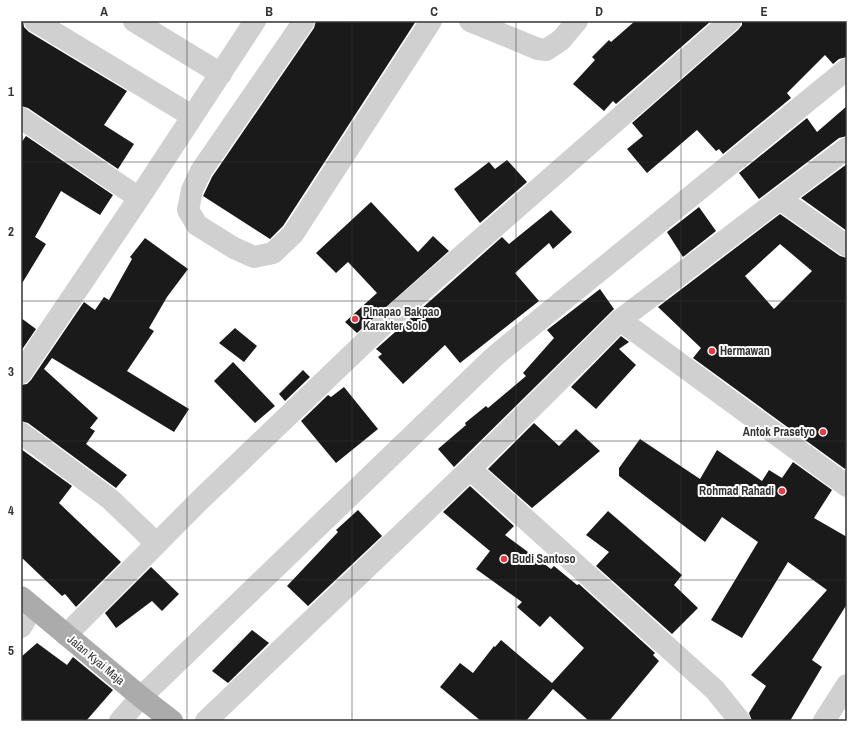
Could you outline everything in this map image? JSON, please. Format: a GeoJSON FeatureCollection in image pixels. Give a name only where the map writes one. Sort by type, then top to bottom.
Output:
{"type":"FeatureCollection","features":[{"type":"Feature","properties":{"kind":"main road","name":"Jalan Kyai Maja"},"geometry":{"type":"LineString","coordinates":[[27,602],[141,697],[163,718]]}},
{"type":"Feature","properties":{"kind":"street"},"geometry":{"type":"LineString","coordinates":[[35,21],[192,116]]}},
{"type":"Feature","properties":{"kind":"street"},"geometry":{"type":"LineString","coordinates":[[134,21],[221,74]]}},
{"type":"Feature","properties":{"kind":"street"},"geometry":{"type":"LineString","coordinates":[[21,373],[139,198],[255,21]]}},
{"type":"Feature","properties":{"kind":"street"},"geometry":{"type":"LineString","coordinates":[[304,21],[201,171],[192,190],[188,210],[197,225],[234,248],[254,257],[273,252],[293,234],[430,21]]}},
{"type":"Feature","properties":{"kind":"street"},"geometry":{"type":"LineString","coordinates":[[470,21],[538,49],[546,50],[561,40],[577,21]]}},
{"type":"Feature","properties":{"kind":"street"},"geometry":{"type":"LineString","coordinates":[[66,635],[198,501],[385,323],[730,21]]}},
{"type":"Feature","properties":{"kind":"street"},"geometry":{"type":"LineString","coordinates":[[120,721],[141,697],[495,356],[847,69]]}},
{"type":"Feature","properties":{"kind":"street"},"geometry":{"type":"LineString","coordinates":[[21,118],[139,198]]}},
{"type":"Feature","properties":{"kind":"street"},"geometry":{"type":"LineString","coordinates":[[206,721],[470,469],[620,320],[847,148]]}},
{"type":"Feature","properties":{"kind":"street"},"geometry":{"type":"LineString","coordinates":[[780,199],[847,246]]}},
{"type":"Feature","properties":{"kind":"street"},"geometry":{"type":"LineString","coordinates":[[620,320],[847,486]]}},
{"type":"Feature","properties":{"kind":"street"},"geometry":{"type":"LineString","coordinates":[[21,433],[110,499],[156,543]]}},
{"type":"Feature","properties":{"kind":"street"},"geometry":{"type":"LineString","coordinates":[[470,469],[715,690],[740,721]]}},
{"type":"Feature","properties":{"kind":"street"},"geometry":{"type":"LineString","coordinates":[[21,627],[27,602]]}},
{"type":"Feature","properties":{"kind":"street"},"geometry":{"type":"LineString","coordinates":[[824,721],[847,685]]}},
{"type":"Feature","properties":{"kind":"building"},"geometry":{"type":"Polygon","coordinates":[[[21,21],[23,21],[24,27],[29,32],[127,91],[104,125],[134,144],[118,169],[28,108],[21,106],[21,21]]]}},
{"type":"Feature","properties":{"kind":"building"},"geometry":{"type":"Polygon","coordinates":[[[316,21],[416,21],[283,226],[270,239],[203,196],[212,177],[314,28],[316,21]]]}},
{"type":"Feature","properties":{"kind":"building"},"geometry":{"type":"Polygon","coordinates":[[[635,21],[711,21],[616,104],[613,101],[604,111],[573,84],[595,60],[592,57],[609,40],[611,42],[635,21]]]}},
{"type":"Feature","properties":{"kind":"building"},"geometry":{"type":"Polygon","coordinates":[[[742,21],[847,21],[847,57],[839,59],[833,64],[825,55],[787,93],[791,98],[723,154],[719,149],[716,151],[697,130],[647,173],[627,149],[643,136],[632,123],[738,30],[742,25],[742,21]]]}},
{"type":"Feature","properties":{"kind":"building"},"geometry":{"type":"Polygon","coordinates":[[[847,106],[847,136],[839,138],[759,199],[739,173],[807,118],[817,132],[847,106]]]}},
{"type":"Feature","properties":{"kind":"building"},"geometry":{"type":"Polygon","coordinates":[[[26,136],[113,195],[100,215],[61,191],[35,237],[46,244],[21,285],[21,143],[26,136]]]}},
{"type":"Feature","properties":{"kind":"building"},"geometry":{"type":"Polygon","coordinates":[[[507,160],[527,182],[480,223],[454,189],[489,162],[495,169],[507,160]]]}},
{"type":"Feature","properties":{"kind":"building"},"geometry":{"type":"Polygon","coordinates":[[[847,164],[847,231],[801,198],[847,164]]]}},
{"type":"Feature","properties":{"kind":"building"},"geometry":{"type":"Polygon","coordinates":[[[371,202],[418,252],[433,236],[449,251],[357,333],[345,322],[377,293],[348,262],[336,273],[316,253],[371,202]]]}},
{"type":"Feature","properties":{"kind":"building"},"geometry":{"type":"Polygon","coordinates":[[[699,207],[716,231],[683,257],[667,232],[699,207]]]}},
{"type":"Feature","properties":{"kind":"building"},"geometry":{"type":"Polygon","coordinates":[[[551,210],[572,232],[553,249],[549,243],[515,273],[539,301],[460,363],[445,345],[403,384],[378,357],[382,354],[376,349],[502,237],[509,244],[551,210]]]}},
{"type":"Feature","properties":{"kind":"building"},"geometry":{"type":"Polygon","coordinates":[[[780,214],[840,256],[847,258],[847,466],[845,469],[693,358],[701,348],[658,307],[780,214]],[[780,244],[745,276],[774,309],[812,271],[780,244]]]}},
{"type":"Feature","properties":{"kind":"building"},"geometry":{"type":"Polygon","coordinates":[[[145,238],[188,269],[167,297],[149,328],[154,331],[127,371],[189,409],[174,432],[52,358],[44,369],[98,418],[90,428],[95,431],[86,444],[127,475],[116,488],[28,423],[21,421],[21,385],[27,384],[31,380],[84,302],[95,310],[104,297],[109,300],[132,259],[130,257],[145,238]]]}},
{"type":"Feature","properties":{"kind":"building"},"geometry":{"type":"Polygon","coordinates":[[[600,289],[614,309],[454,467],[438,449],[466,425],[465,423],[486,406],[488,408],[526,376],[523,373],[554,338],[547,330],[600,289]]]}},
{"type":"Feature","properties":{"kind":"building"},"geometry":{"type":"Polygon","coordinates":[[[21,318],[36,329],[21,351],[21,318]]]}},
{"type":"Feature","properties":{"kind":"building"},"geometry":{"type":"Polygon","coordinates":[[[235,328],[257,346],[244,362],[219,343],[235,328]]]}},
{"type":"Feature","properties":{"kind":"building"},"geometry":{"type":"Polygon","coordinates":[[[621,336],[629,342],[619,349],[636,365],[596,409],[571,387],[621,336]]]}},
{"type":"Feature","properties":{"kind":"building"},"geometry":{"type":"Polygon","coordinates":[[[233,362],[275,406],[255,423],[214,381],[233,362]]]}},
{"type":"Feature","properties":{"kind":"building"},"geometry":{"type":"Polygon","coordinates":[[[303,370],[310,377],[285,401],[279,394],[303,370]]]}},
{"type":"Feature","properties":{"kind":"building"},"geometry":{"type":"Polygon","coordinates":[[[344,387],[378,429],[336,463],[301,421],[328,395],[331,397],[344,387]]]}},
{"type":"Feature","properties":{"kind":"building"},"geometry":{"type":"Polygon","coordinates":[[[534,423],[559,446],[576,429],[600,451],[532,508],[488,469],[534,423]]]}},
{"type":"Feature","properties":{"kind":"building"},"geometry":{"type":"Polygon","coordinates":[[[640,439],[700,479],[717,450],[762,481],[769,470],[782,478],[793,462],[832,490],[814,518],[847,537],[847,604],[812,660],[822,667],[790,721],[752,721],[749,713],[766,686],[751,675],[827,590],[788,562],[742,638],[711,620],[758,542],[722,517],[705,542],[619,476],[619,468],[640,439]]]}},
{"type":"Feature","properties":{"kind":"building"},"geometry":{"type":"Polygon","coordinates":[[[21,449],[72,486],[59,503],[121,562],[76,607],[65,594],[62,596],[21,557],[21,449]]]}},
{"type":"Feature","properties":{"kind":"building"},"geometry":{"type":"Polygon","coordinates":[[[470,486],[514,526],[505,535],[551,569],[554,566],[577,585],[579,584],[655,653],[653,655],[659,661],[609,721],[589,721],[553,689],[526,721],[481,721],[440,687],[460,663],[473,673],[494,646],[495,647],[501,640],[552,683],[584,648],[550,616],[540,627],[517,607],[522,602],[476,569],[490,551],[443,512],[470,486]]]}},
{"type":"Feature","properties":{"kind":"building"},"geometry":{"type":"Polygon","coordinates":[[[358,510],[382,536],[308,606],[287,586],[338,532],[336,530],[358,510]]]}},
{"type":"Feature","properties":{"kind":"building"},"geometry":{"type":"Polygon","coordinates":[[[608,511],[682,575],[674,585],[698,608],[672,634],[596,566],[609,552],[586,535],[608,511]]]}},
{"type":"Feature","properties":{"kind":"building"},"geometry":{"type":"Polygon","coordinates":[[[151,567],[179,594],[162,611],[152,601],[116,628],[105,613],[151,567]]]}},
{"type":"Feature","properties":{"kind":"building"},"geometry":{"type":"Polygon","coordinates":[[[252,630],[269,643],[228,683],[212,671],[252,630]]]}},
{"type":"Feature","properties":{"kind":"building"},"geometry":{"type":"Polygon","coordinates":[[[37,643],[67,665],[73,657],[113,690],[86,721],[21,721],[21,657],[37,643]]]}},
{"type":"Feature","properties":{"kind":"place","name":"Pinapao Bakpao Karakter Solo"},"geometry":{"type":"Point","coordinates":[355,319]}},
{"type":"Feature","properties":{"kind":"place","name":"Hermawan"},"geometry":{"type":"Point","coordinates":[712,351]}},
{"type":"Feature","properties":{"kind":"place","name":"Antok Prasetyo"},"geometry":{"type":"Point","coordinates":[823,432]}},
{"type":"Feature","properties":{"kind":"place","name":"Rohmad Rahadi"},"geometry":{"type":"Point","coordinates":[782,491]}},
{"type":"Feature","properties":{"kind":"place","name":"Budi Santoso"},"geometry":{"type":"Point","coordinates":[504,559]}}]}
